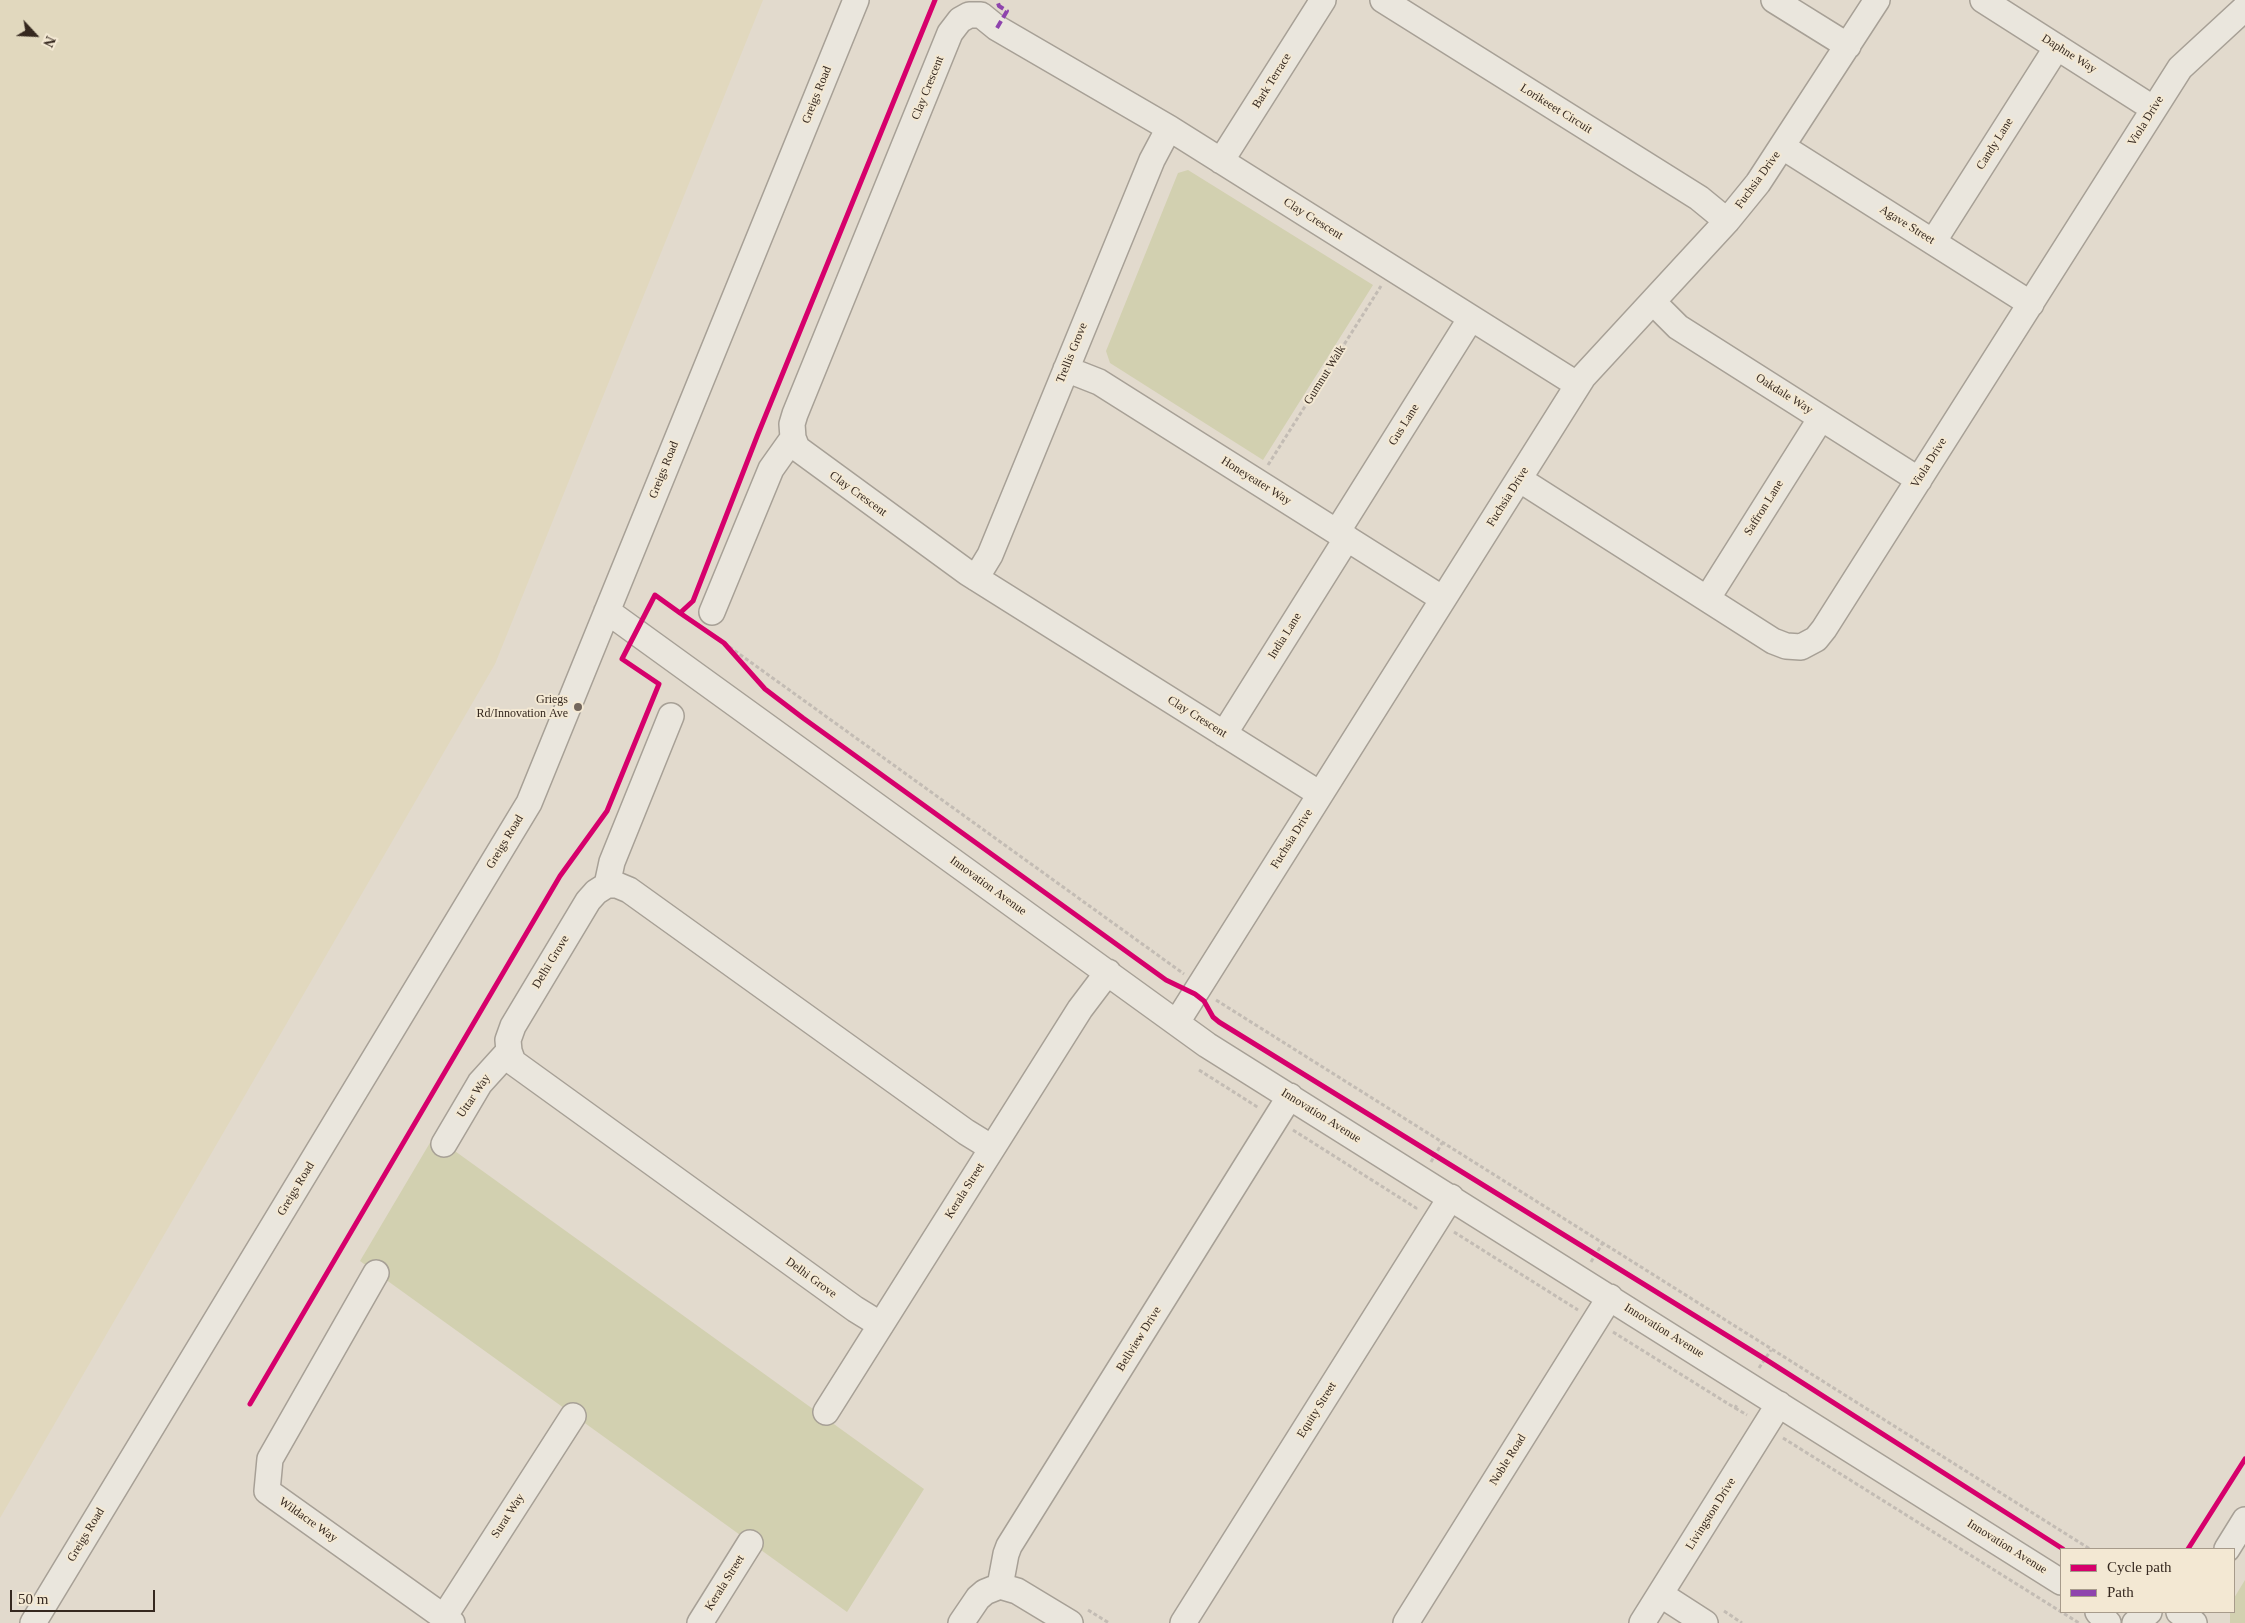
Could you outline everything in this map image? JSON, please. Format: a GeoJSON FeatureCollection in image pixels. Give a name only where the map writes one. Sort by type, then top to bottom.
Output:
{"type":"FeatureCollection","features":[{"type":"Feature","properties":{"kind":"street","name":"Greigs Road"},"geometry":{"type":"LineString","coordinates":[[33,1623],[529,803],[856,0]]}},
{"type":"Feature","properties":{"kind":"street","name":"Bark Terrace"},"geometry":{"type":"LineString","coordinates":[[1221,161],[1323,0]]}},
{"type":"Feature","properties":{"kind":"street","name":"Lorikeeet Circuit"},"geometry":{"type":"LineString","coordinates":[[1383,0],[1699,198],[1727,221]]}},
{"type":"Feature","properties":{"kind":"street"},"geometry":{"type":"LineString","coordinates":[[1774,0],[1848,46]]}},
{"type":"Feature","properties":{"kind":"street","name":"Fuchsia Drive"},"geometry":{"type":"LineString","coordinates":[[1177,1022],[1578,385],[1727,221],[1758,183],[1877,0]]}},
{"type":"Feature","properties":{"kind":"street","name":"Daphne Way"},"geometry":{"type":"LineString","coordinates":[[1983,0],[2154,109]]}},
{"type":"Feature","properties":{"kind":"street","name":"Clay Crescent"},"geometry":{"type":"LineString","coordinates":[[1320,794],[976,578],[807,457],[798,448],[793,438],[792,424],[795,414],[950,33],[970,7],[997,28],[1169,128],[1578,385]]}},
{"type":"Feature","properties":{"kind":"street","name":"Viola Drive"},"geometry":{"type":"LineString","coordinates":[[1519,479],[1773,641],[1786,646],[1801,647],[1816,639],[2180,68],[2245,8]]}},
{"type":"Feature","properties":{"kind":"street","name":"Candy Lane"},"geometry":{"type":"LineString","coordinates":[[1933,242],[2057,46]]}},
{"type":"Feature","properties":{"kind":"street","name":"Trellis Grove"},"geometry":{"type":"LineString","coordinates":[[976,578],[990,554],[1152,160],[1169,128]]}},
{"type":"Feature","properties":{"kind":"street","name":"Agave Street"},"geometry":{"type":"LineString","coordinates":[[1783,147],[2030,304]]}},
{"type":"Feature","properties":{"kind":"street","name":"Oakdale Way"},"geometry":{"type":"LineString","coordinates":[[1653,302],[1678,327],[1919,480]]}},
{"type":"Feature","properties":{"kind":"street","name":"Gus Lane"},"geometry":{"type":"LineString","coordinates":[[1342,535],[1471,318]]}},
{"type":"Feature","properties":{"kind":"street","name":"Honeyeater Way"},"geometry":{"type":"LineString","coordinates":[[1066,369],[1099,382],[1443,599]]}},
{"type":"Feature","properties":{"kind":"street","name":"Saffron Lane"},"geometry":{"type":"LineString","coordinates":[[1707,599],[1822,418]]}},
{"type":"Feature","properties":{"kind":"street"},"geometry":{"type":"LineString","coordinates":[[712,612],[771,469],[793,438]]}},
{"type":"Feature","properties":{"kind":"street","name":"India Lane"},"geometry":{"type":"LineString","coordinates":[[1224,734],[1342,535]]}},
{"type":"Feature","properties":{"kind":"street","name":"Innovation Avenue"},"geometry":{"type":"LineString","coordinates":[[608,611],[1207,1045],[2060,1581]]}},
{"type":"Feature","properties":{"kind":"street"},"geometry":{"type":"LineString","coordinates":[[671,716],[612,862],[607,885],[617,885],[629,890],[958,1127],[992,1148]]}},
{"type":"Feature","properties":{"kind":"street","name":"Delhi Grove"},"geometry":{"type":"LineString","coordinates":[[607,885],[596,892],[582,909],[513,1026],[508,1040],[513,1062],[847,1304],[881,1325]]}},
{"type":"Feature","properties":{"kind":"street","name":"Kerala Street"},"geometry":{"type":"LineString","coordinates":[[826,1412],[1080,1009],[1108,972]]}},
{"type":"Feature","properties":{"kind":"street","name":"Uttar Way"},"geometry":{"type":"LineString","coordinates":[[444,1144],[480,1083],[509,1051]]}},
{"type":"Feature","properties":{"kind":"street","name":"Bellview Drive"},"geometry":{"type":"LineString","coordinates":[[1000,1586],[1006,1554],[1010,1546],[1290,1096]]}},
{"type":"Feature","properties":{"kind":"street","name":"Equity Street"},"geometry":{"type":"LineString","coordinates":[[1183,1623],[1451,1197]]}},
{"type":"Feature","properties":{"kind":"street","name":"Wildacre Way"},"geometry":{"type":"LineString","coordinates":[[376,1273],[270,1458],[266,1491],[448,1620]]}},
{"type":"Feature","properties":{"kind":"street","name":"Noble Road"},"geometry":{"type":"LineString","coordinates":[[1406,1623],[1610,1297]]}},
{"type":"Feature","properties":{"kind":"street","name":"Livingston Drive"},"geometry":{"type":"LineString","coordinates":[[1642,1623],[1756,1421],[1780,1404]]}},
{"type":"Feature","properties":{"kind":"street","name":"Surat Way"},"geometry":{"type":"LineString","coordinates":[[448,1620],[573,1416]]}},
{"type":"Feature","properties":{"kind":"street"},"geometry":{"type":"LineString","coordinates":[[2228,1548],[2245,1520]]}},
{"type":"Feature","properties":{"kind":"street","name":"Kerala Street"},"geometry":{"type":"LineString","coordinates":[[700,1623],[750,1543]]}},
{"type":"Feature","properties":{"kind":"street"},"geometry":{"type":"LineString","coordinates":[[961,1623],[978,1598],[985,1592],[1000,1586],[1017,1590],[1070,1623]]}},
{"type":"Feature","properties":{"kind":"street"},"geometry":{"type":"LineString","coordinates":[[1660,1594],[1705,1623]]}},
{"type":"Feature","properties":{"kind":"street"},"geometry":{"type":"LineString","coordinates":[[2099,1613],[2108,1623]]}},
{"type":"Feature","properties":{"kind":"street"},"geometry":{"type":"LineString","coordinates":[[2180,1613],[2194,1623]]}},
{"type":"Feature","properties":{"kind":"path"},"geometry":{"type":"LineString","coordinates":[[716,638],[1176,966],[1198,988],[2088,1548]]}},
{"type":"Feature","properties":{"kind":"path"},"geometry":{"type":"LineString","coordinates":[[724,643],[747,668]]}},
{"type":"Feature","properties":{"kind":"path"},"geometry":{"type":"LineString","coordinates":[[1199,1070],[1416,1208],[1411,1216]]}},
{"type":"Feature","properties":{"kind":"path"},"geometry":{"type":"LineString","coordinates":[[1426,1150],[1443,1160]]}},
{"type":"Feature","properties":{"kind":"path"},"geometry":{"type":"LineString","coordinates":[[1588,1249],[1604,1260]]}},
{"type":"Feature","properties":{"kind":"path"},"geometry":{"type":"LineString","coordinates":[[1757,1354],[1773,1364]]}},
{"type":"Feature","properties":{"kind":"path"},"geometry":{"type":"LineString","coordinates":[[1756,1421],[2060,1611]]}},
{"type":"Feature","properties":{"kind":"path"},"geometry":{"type":"LineString","coordinates":[[2063,1613],[2079,1623]]}},
{"type":"Feature","properties":{"kind":"shaded area"},"geometry":{"type":"Polygon","coordinates":[[[0,0],[763,0],[495,664],[0,1518],[0,0]]]}},
{"type":"Feature","properties":{"kind":"shaded area"},"geometry":{"type":"Polygon","coordinates":[[[1188,170],[1373,285],[1263,460],[1110,363],[1106,351],[1178,173],[1188,170]]]}},
{"type":"Feature","properties":{"kind":"shaded area"},"geometry":{"type":"Polygon","coordinates":[[[434,1136],[924,1489],[847,1612],[360,1261],[434,1136]]]}},
{"type":"Feature","properties":{"kind":"shaded area"},"geometry":{"type":"Polygon","coordinates":[[[2245,1580],[2245,1623],[2230,1623],[2230,1613],[2235,1613],[2235,1596],[2245,1580]]]}},
{"type":"Feature","properties":{"kind":"marked path"},"geometry":{"type":"LineString","coordinates":[[997,0],[999,6],[1007,11],[997,28]]}},
{"type":"Feature","properties":{"kind":"cycle path"},"geometry":{"type":"LineString","coordinates":[[935,0],[758,434],[693,601],[680,613],[724,643],[765,689],[803,718],[1166,980],[1195,994],[1204,1001],[1213,1017],[1219,1022],[1765,1359],[2061,1548]]}},
{"type":"Feature","properties":{"kind":"cycle path"},"geometry":{"type":"LineString","coordinates":[[250,1404],[560,876],[607,811],[659,684],[622,659],[655,595],[680,613]]}},
{"type":"Feature","properties":{"kind":"cycle path"},"geometry":{"type":"LineString","coordinates":[[2189,1548],[2245,1459]]}},
{"type":"Feature","properties":{"kind":"place","name":"Griegs Rd/Innovation Ave"},"geometry":{"type":"Point","coordinates":[578,707]}}]}
